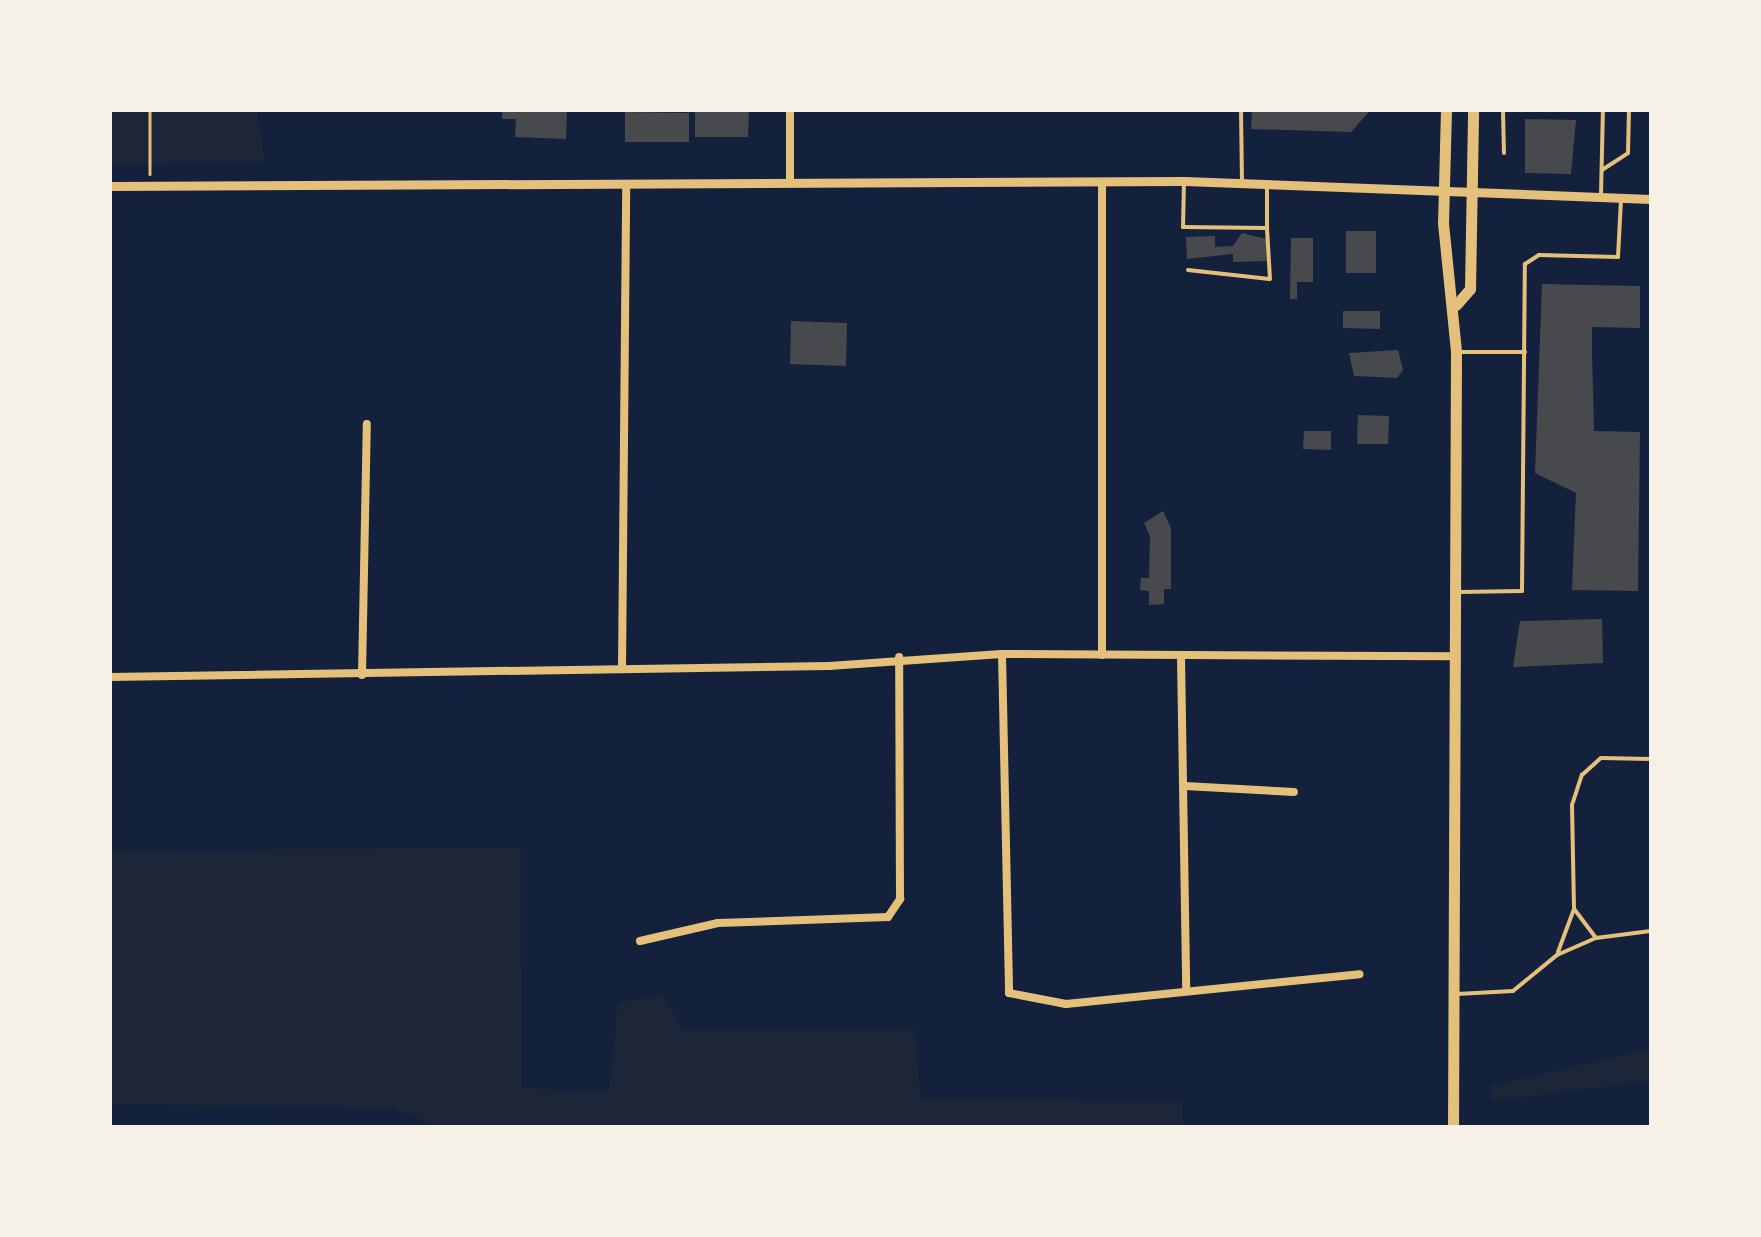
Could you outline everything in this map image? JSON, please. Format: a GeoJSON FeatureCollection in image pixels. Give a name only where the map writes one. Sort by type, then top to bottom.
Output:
{"type":"FeatureCollection","features":[{"type":"Feature","properties":{"kind":"main road"},"geometry":{"type":"LineString","coordinates":[[1446,110],[1446,288],[1456,305],[1453,1127]]}},
{"type":"Feature","properties":{"kind":"main road"},"geometry":{"type":"LineString","coordinates":[[1456,305],[1470,289],[1473,110]]}},
{"type":"Feature","properties":{"kind":"street"},"geometry":{"type":"LineString","coordinates":[[790,110],[790,182]]}},
{"type":"Feature","properties":{"kind":"street"},"geometry":{"type":"LineString","coordinates":[[110,186],[1184,181],[1651,200]]}},
{"type":"Feature","properties":{"kind":"street"},"geometry":{"type":"LineString","coordinates":[[1102,182],[1102,655]]}},
{"type":"Feature","properties":{"kind":"street"},"geometry":{"type":"LineString","coordinates":[[622,669],[626,184]]}},
{"type":"Feature","properties":{"kind":"street"},"geometry":{"type":"LineString","coordinates":[[362,674],[367,424]]}},
{"type":"Feature","properties":{"kind":"street"},"geometry":{"type":"LineString","coordinates":[[1002,654],[1010,993],[1066,1004],[1358,974]]}},
{"type":"Feature","properties":{"kind":"street"},"geometry":{"type":"LineString","coordinates":[[110,677],[829,666],[898,657],[1002,654],[1454,656]]}},
{"type":"Feature","properties":{"kind":"street"},"geometry":{"type":"LineString","coordinates":[[1181,656],[1186,991]]}},
{"type":"Feature","properties":{"kind":"street"},"geometry":{"type":"LineString","coordinates":[[640,941],[718,923],[888,917],[900,900],[898,657]]}},
{"type":"Feature","properties":{"kind":"street"},"geometry":{"type":"LineString","coordinates":[[1185,786],[1294,792]]}},
{"type":"Feature","properties":{"kind":"lane"},"geometry":{"type":"LineString","coordinates":[[1241,110],[1242,182]]}},
{"type":"Feature","properties":{"kind":"lane"},"geometry":{"type":"LineString","coordinates":[[1504,110],[1504,153]]}},
{"type":"Feature","properties":{"kind":"lane"},"geometry":{"type":"LineString","coordinates":[[1602,199],[1603,110]]}},
{"type":"Feature","properties":{"kind":"lane"},"geometry":{"type":"LineString","coordinates":[[1602,170],[1628,153],[1629,110]]}},
{"type":"Feature","properties":{"kind":"lane"},"geometry":{"type":"LineString","coordinates":[[1184,181],[1183,228],[1267,228]]}},
{"type":"Feature","properties":{"kind":"lane"},"geometry":{"type":"LineString","coordinates":[[1188,270],[1270,279],[1267,183]]}},
{"type":"Feature","properties":{"kind":"lane"},"geometry":{"type":"LineString","coordinates":[[1454,592],[1522,591],[1530,256],[1618,257],[1621,199]]}},
{"type":"Feature","properties":{"kind":"lane"},"geometry":{"type":"LineString","coordinates":[[1456,352],[1525,352]]}},
{"type":"Feature","properties":{"kind":"lane"},"geometry":{"type":"LineString","coordinates":[[1557,955],[1574,909],[1572,804],[1582,774],[1602,758],[1651,759]]}},
{"type":"Feature","properties":{"kind":"lane"},"geometry":{"type":"LineString","coordinates":[[1574,909],[1596,938]]}},
{"type":"Feature","properties":{"kind":"lane"},"geometry":{"type":"LineString","coordinates":[[1452,994],[1513,991],[1557,955],[1596,938],[1651,931]]}},
{"type":"Feature","properties":{"kind":"path"},"geometry":{"type":"LineString","coordinates":[[150,110],[150,186]]}},
{"type":"Feature","properties":{"kind":"shaded area"},"geometry":{"type":"Polygon","coordinates":[[[110,110],[257,110],[265,163],[110,165],[110,110]]]}},
{"type":"Feature","properties":{"kind":"shaded area"},"geometry":{"type":"Polygon","coordinates":[[[521,848],[522,1088],[609,1091],[618,1003],[662,994],[684,1030],[915,1028],[920,1098],[1183,1101],[1182,1127],[440,1127],[394,1109],[110,1104],[110,850],[521,848]]]}},
{"type":"Feature","properties":{"kind":"shaded area"},"geometry":{"type":"Polygon","coordinates":[[[1651,1048],[1651,1081],[1491,1101],[1491,1086],[1651,1048]]]}},
{"type":"Feature","properties":{"kind":"building"},"geometry":{"type":"Polygon","coordinates":[[[502,110],[567,110],[566,139],[515,137],[516,119],[502,119],[502,110]]]}},
{"type":"Feature","properties":{"kind":"building"},"geometry":{"type":"Polygon","coordinates":[[[695,110],[749,110],[748,137],[695,137],[695,110]]]}},
{"type":"Feature","properties":{"kind":"building"},"geometry":{"type":"Polygon","coordinates":[[[1252,110],[1368,113],[1351,132],[1251,129],[1252,110]]]}},
{"type":"Feature","properties":{"kind":"building"},"geometry":{"type":"Polygon","coordinates":[[[625,112],[689,113],[689,142],[625,142],[625,112]]]}},
{"type":"Feature","properties":{"kind":"building"},"geometry":{"type":"Polygon","coordinates":[[[1525,119],[1576,120],[1571,174],[1525,173],[1525,119]]]}},
{"type":"Feature","properties":{"kind":"building"},"geometry":{"type":"Polygon","coordinates":[[[1346,231],[1376,231],[1376,273],[1346,273],[1346,231]]]}},
{"type":"Feature","properties":{"kind":"building"},"geometry":{"type":"Polygon","coordinates":[[[1242,233],[1266,239],[1267,261],[1233,262],[1233,254],[1187,259],[1186,237],[1215,236],[1215,247],[1233,246],[1242,233]]]}},
{"type":"Feature","properties":{"kind":"building"},"geometry":{"type":"Polygon","coordinates":[[[1291,238],[1313,238],[1313,282],[1297,282],[1297,299],[1290,299],[1291,238]]]}},
{"type":"Feature","properties":{"kind":"building"},"geometry":{"type":"Polygon","coordinates":[[[1542,284],[1640,286],[1640,328],[1592,327],[1594,431],[1640,432],[1638,591],[1572,590],[1576,493],[1535,473],[1542,284]]]}},
{"type":"Feature","properties":{"kind":"building"},"geometry":{"type":"Polygon","coordinates":[[[1343,311],[1380,311],[1380,329],[1343,328],[1343,311]]]}},
{"type":"Feature","properties":{"kind":"building"},"geometry":{"type":"Polygon","coordinates":[[[791,321],[847,323],[846,366],[790,364],[791,321]]]}},
{"type":"Feature","properties":{"kind":"building"},"geometry":{"type":"Polygon","coordinates":[[[1398,350],[1403,370],[1397,378],[1354,376],[1349,353],[1398,350]]]}},
{"type":"Feature","properties":{"kind":"building"},"geometry":{"type":"Polygon","coordinates":[[[1358,415],[1389,416],[1388,444],[1357,444],[1358,415]]]}},
{"type":"Feature","properties":{"kind":"building"},"geometry":{"type":"Polygon","coordinates":[[[1304,431],[1331,431],[1331,450],[1303,449],[1304,431]]]}},
{"type":"Feature","properties":{"kind":"building"},"geometry":{"type":"Polygon","coordinates":[[[1163,511],[1171,528],[1171,589],[1164,589],[1164,604],[1149,605],[1149,591],[1140,590],[1141,578],[1149,578],[1150,536],[1144,523],[1163,511]]]}},
{"type":"Feature","properties":{"kind":"building"},"geometry":{"type":"Polygon","coordinates":[[[1602,619],[1603,663],[1513,667],[1520,621],[1602,619]]]}}]}
